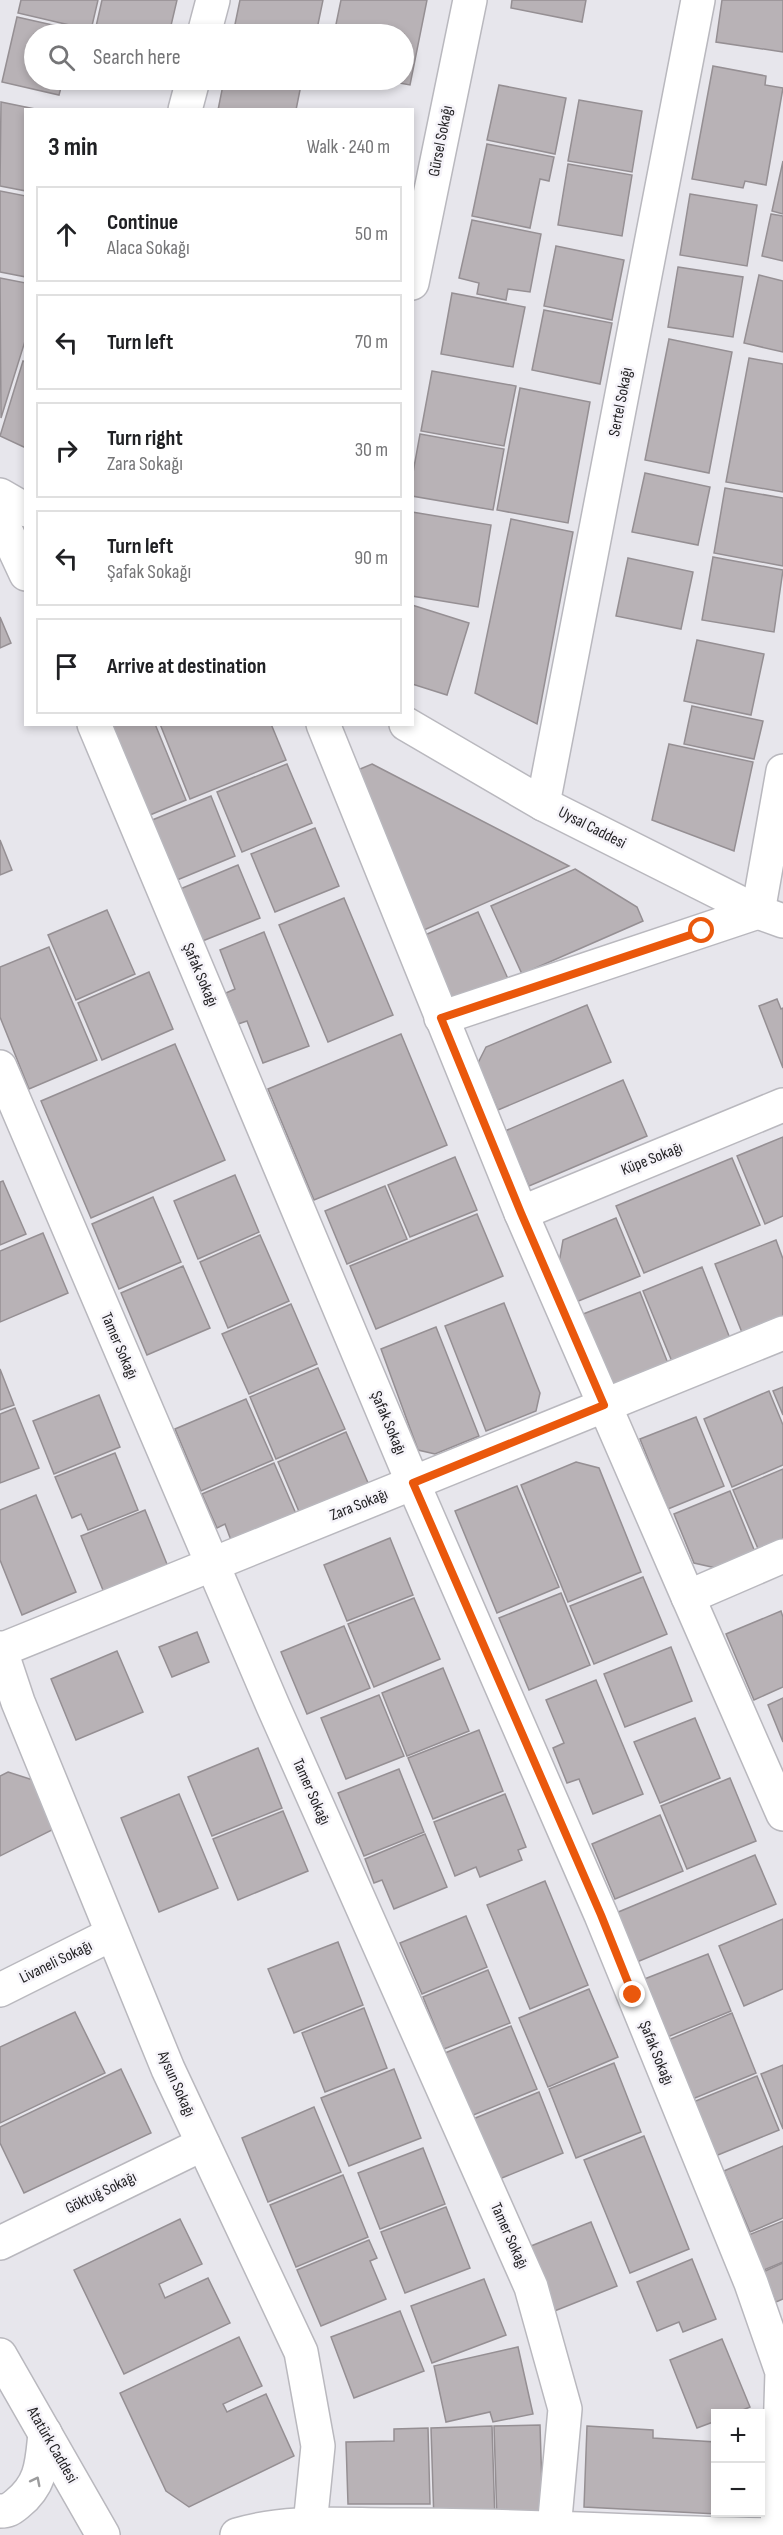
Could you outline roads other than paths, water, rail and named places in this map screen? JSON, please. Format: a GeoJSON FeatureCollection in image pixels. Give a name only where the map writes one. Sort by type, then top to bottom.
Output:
{"type":"FeatureCollection","features":[{"type":"Feature","properties":{"kind":"street"},"geometry":{"type":"LineString","coordinates":[[207,24],[213,0]]}},
{"type":"Feature","properties":{"kind":"street","name":"Gürsel Sokağı"},"geometry":{"type":"LineString","coordinates":[[414,272],[470,0]]}},
{"type":"Feature","properties":{"kind":"street","name":"Sertel Sokağı"},"geometry":{"type":"LineString","coordinates":[[543,804],[698,0]]}},
{"type":"Feature","properties":{"kind":"street"},"geometry":{"type":"LineString","coordinates":[[186,108],[190,90]]}},
{"type":"Feature","properties":{"kind":"street"},"geometry":{"type":"LineString","coordinates":[[0,495],[24,509]]}},
{"type":"Feature","properties":{"kind":"street"},"geometry":{"type":"LineString","coordinates":[[0,518],[24,570]]}},
{"type":"Feature","properties":{"kind":"street","name":"Şafak Sokağı"},"geometry":{"type":"LineString","coordinates":[[95,726],[413,1483],[601,1915],[751,2283],[782,2373],[777,2535]]}},
{"type":"Feature","properties":{"kind":"street"},"geometry":{"type":"LineString","coordinates":[[324,726],[521,1213],[688,1597],[779,1795]]}},
{"type":"Feature","properties":{"kind":"street","name":"Uysal Caddesi"},"geometry":{"type":"LineString","coordinates":[[409,726],[543,804],[771,917]]}},
{"type":"Feature","properties":{"kind":"street"},"geometry":{"type":"LineString","coordinates":[[441,1018],[771,917],[783,771]]}},
{"type":"Feature","properties":{"kind":"street","name":"Tamer Sokağı"},"geometry":{"type":"LineString","coordinates":[[0,1067],[212,1565],[531,2287],[565,2409],[554,2529]]}},
{"type":"Feature","properties":{"kind":"street","name":"Küpe Sokağı"},"geometry":{"type":"LineString","coordinates":[[521,1213],[783,1105]]}},
{"type":"Feature","properties":{"kind":"street","name":"Zara Sokağı"},"geometry":{"type":"LineString","coordinates":[[0,1649],[783,1333]]}},
{"type":"Feature","properties":{"kind":"street"},"geometry":{"type":"LineString","coordinates":[[688,1597],[783,1556]]}},
{"type":"Feature","properties":{"kind":"street","name":"Aysun Sokağı"},"geometry":{"type":"LineString","coordinates":[[0,1649],[9,1707],[112,1934],[168,2069],[301,2352],[318,2446],[310,2525]]}},
{"type":"Feature","properties":{"kind":"street","name":"Livaneli Sokağı"},"geometry":{"type":"LineString","coordinates":[[0,1990],[112,1934]]}},
{"type":"Feature","properties":{"kind":"street","name":"Göktuğ Sokağı"},"geometry":{"type":"LineString","coordinates":[[0,2243],[203,2144]]}},
{"type":"Feature","properties":{"kind":"street","name":"Atatürk Caddesi"},"geometry":{"type":"LineString","coordinates":[[0,2355],[103,2535]]}},
{"type":"Feature","properties":{"kind":"street"},"geometry":{"type":"LineString","coordinates":[[0,2511],[8,2511],[28,2495],[40,2475],[45,2433]]}},
{"type":"Feature","properties":{"kind":"street"},"geometry":{"type":"LineString","coordinates":[[237,2535],[310,2525],[487,2524],[554,2529],[783,2535]]}}]}
